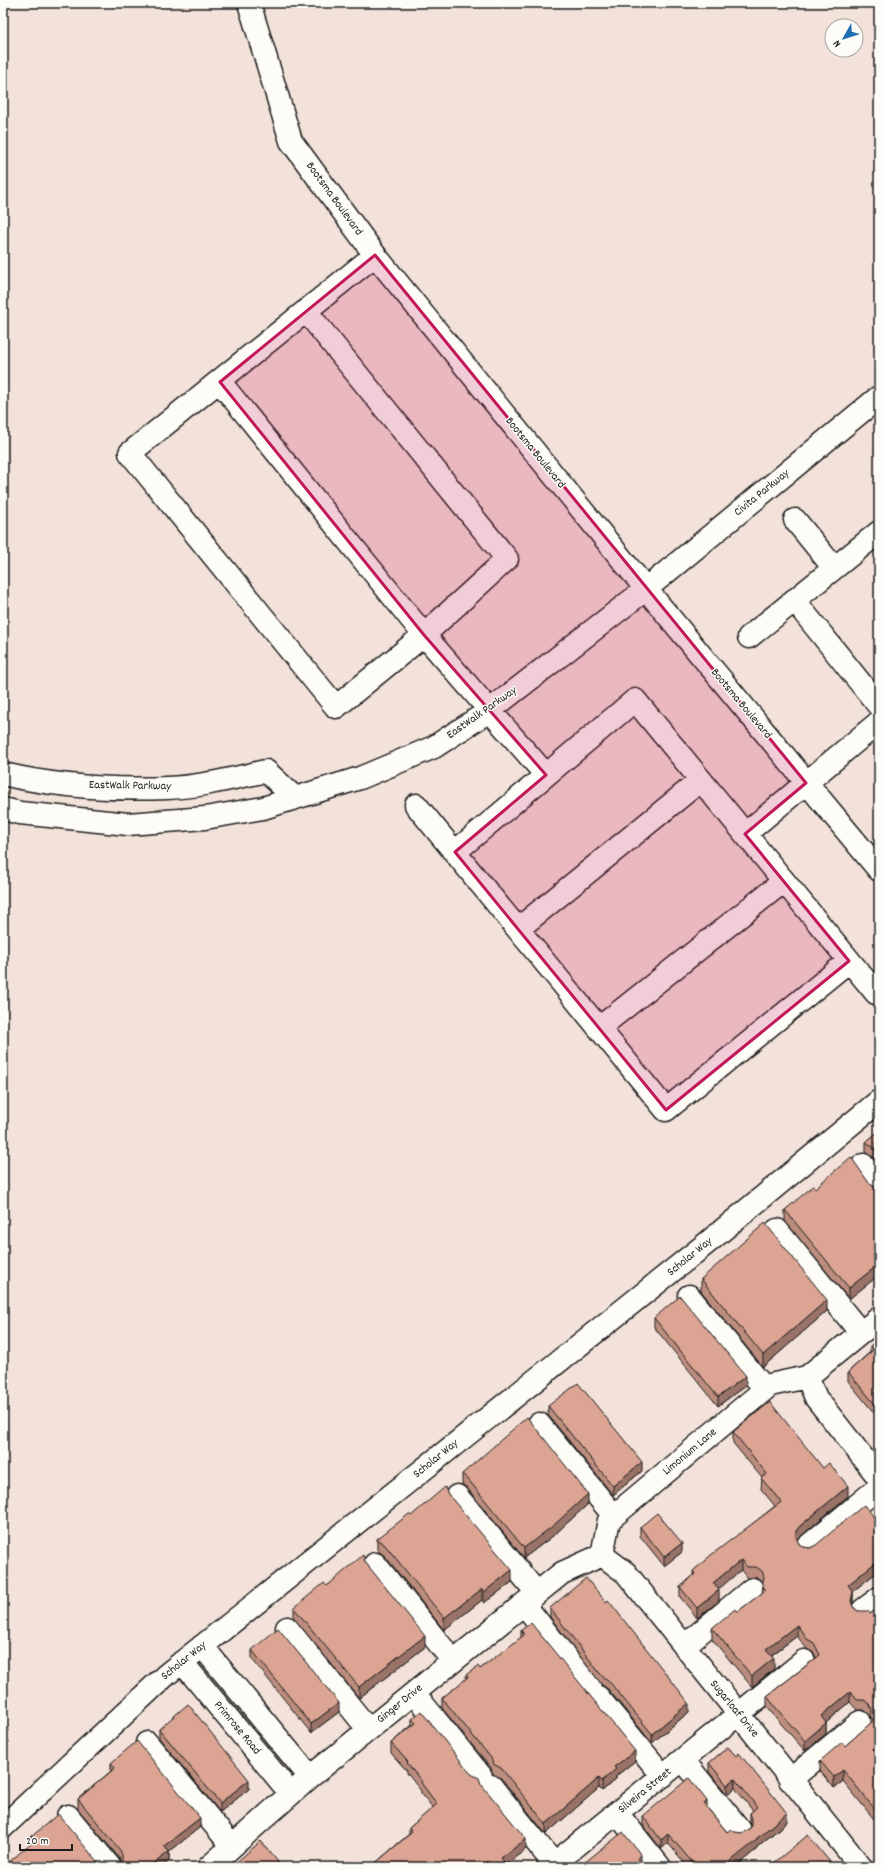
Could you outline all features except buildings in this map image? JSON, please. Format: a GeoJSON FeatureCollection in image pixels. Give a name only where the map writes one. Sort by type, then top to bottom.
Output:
{"type":"FeatureCollection","features":[{"type":"Feature","properties":{"kind":"street","name":"Bootsma Boulevard"},"geometry":{"type":"LineString","coordinates":[[249,3],[290,141],[375,255],[646,589],[879,870]]}},
{"type":"Feature","properties":{"kind":"street"},"geometry":{"type":"LineString","coordinates":[[306,311],[507,559],[424,635],[336,707],[130,453],[220,382],[306,311],[375,255]]}},
{"type":"Feature","properties":{"kind":"street"},"geometry":{"type":"LineString","coordinates":[[220,382],[424,635],[546,775]]}},
{"type":"Feature","properties":{"kind":"street","name":"Civita Parkway"},"geometry":{"type":"LineString","coordinates":[[646,589],[877,401]]}},
{"type":"Feature","properties":{"kind":"street"},"geometry":{"type":"LineString","coordinates":[[795,520],[834,568]]}},
{"type":"Feature","properties":{"kind":"street"},"geometry":{"type":"LineString","coordinates":[[749,637],[834,568],[875,543]]}},
{"type":"Feature","properties":{"kind":"street","name":"EastWalk Parkway"},"geometry":{"type":"LineString","coordinates":[[3,809],[20,813],[128,824],[206,818],[263,808],[360,778],[434,746],[489,711],[646,589]]}},
{"type":"Feature","properties":{"kind":"street"},"geometry":{"type":"LineString","coordinates":[[794,600],[879,706]]}},
{"type":"Feature","properties":{"kind":"street"},"geometry":{"type":"LineString","coordinates":[[455,852],[635,700],[876,993]]}},
{"type":"Feature","properties":{"kind":"street"},"geometry":{"type":"LineString","coordinates":[[745,834],[879,722]]}},
{"type":"Feature","properties":{"kind":"street","name":"EastWalk Parkway"},"geometry":{"type":"LineString","coordinates":[[3,774],[34,782],[114,787],[168,788],[266,771],[295,798]]}},
{"type":"Feature","properties":{"kind":"street"},"geometry":{"type":"LineString","coordinates":[[518,929],[701,780]]}},
{"type":"Feature","properties":{"kind":"street"},"geometry":{"type":"LineString","coordinates":[[416,805],[666,1110],[849,961]]}},
{"type":"Feature","properties":{"kind":"street"},"geometry":{"type":"LineString","coordinates":[[599,1028],[784,881]]}},
{"type":"Feature","properties":{"kind":"street","name":"Scholar Way"},"geometry":{"type":"LineString","coordinates":[[3,1827],[166,1675],[707,1243],[879,1101]]}},
{"type":"Feature","properties":{"kind":"street"},"geometry":{"type":"LineString","coordinates":[[863,1165],[879,1186]]}},
{"type":"Feature","properties":{"kind":"street"},"geometry":{"type":"LineString","coordinates":[[777,1230],[873,1325],[807,1377],[816,1398],[879,1478]]}},
{"type":"Feature","properties":{"kind":"street"},"geometry":{"type":"LineString","coordinates":[[689,1296],[765,1389]]}},
{"type":"Feature","properties":{"kind":"street","name":"Limonium Lane"},"geometry":{"type":"LineString","coordinates":[[602,1555],[609,1520],[765,1389],[770,1386],[807,1377]]}},
{"type":"Feature","properties":{"kind":"street"},"geometry":{"type":"LineString","coordinates":[[539,1424],[614,1516]]}},
{"type":"Feature","properties":{"kind":"street"},"geometry":{"type":"LineString","coordinates":[[808,1546],[879,1487]]}},
{"type":"Feature","properties":{"kind":"street"},"geometry":{"type":"LineString","coordinates":[[457,1496],[530,1598],[594,1692],[663,1776]]}},
{"type":"Feature","properties":{"kind":"street","name":"Ginger Drive"},"geometry":{"type":"LineString","coordinates":[[209,1867],[310,1777],[530,1598],[562,1573],[602,1555]]}},
{"type":"Feature","properties":{"kind":"street","name":"Sugarloaf Drive"},"geometry":{"type":"LineString","coordinates":[[602,1555],[626,1573],[861,1867]]}},
{"type":"Feature","properties":{"kind":"street"},"geometry":{"type":"LineString","coordinates":[[375,1564],[453,1661]]}},
{"type":"Feature","properties":{"kind":"street"},"geometry":{"type":"LineString","coordinates":[[684,1646],[752,1589]]}},
{"type":"Feature","properties":{"kind":"street"},"geometry":{"type":"LineString","coordinates":[[287,1628],[368,1729]]}},
{"type":"Feature","properties":{"kind":"street","name":"Primrose Road"},"geometry":{"type":"LineString","coordinates":[[202,1646],[310,1777]]}},
{"type":"Feature","properties":{"kind":"street","name":"Silveira Street"},"geometry":{"type":"LineString","coordinates":[[551,1866],[804,1661]]}},
{"type":"Feature","properties":{"kind":"street","name":"Primrose Road"},"geometry":{"type":"LineString","coordinates":[[182,1662],[291,1794]]}},
{"type":"Feature","properties":{"kind":"street"},"geometry":{"type":"LineString","coordinates":[[414,1693],[486,1781],[551,1866]]}},
{"type":"Feature","properties":{"kind":"street"},"geometry":{"type":"LineString","coordinates":[[790,1780],[860,1722]]}},
{"type":"Feature","properties":{"kind":"street"},"geometry":{"type":"LineString","coordinates":[[147,1743],[232,1846]]}},
{"type":"Feature","properties":{"kind":"street"},"geometry":{"type":"LineString","coordinates":[[683,1760],[740,1830]]}},
{"type":"Feature","properties":{"kind":"street"},"geometry":{"type":"LineString","coordinates":[[617,1813],[660,1867]]}},
{"type":"Feature","properties":{"kind":"street"},"geometry":{"type":"LineString","coordinates":[[68,1816],[110,1867]]}},
{"type":"Feature","properties":{"kind":"highlighted area"},"geometry":{"type":"Polygon","coordinates":[[[375,255],[806,783],[745,834],[849,961],[666,1110],[455,852],[546,775],[424,635],[220,382],[375,255]]]}}]}
